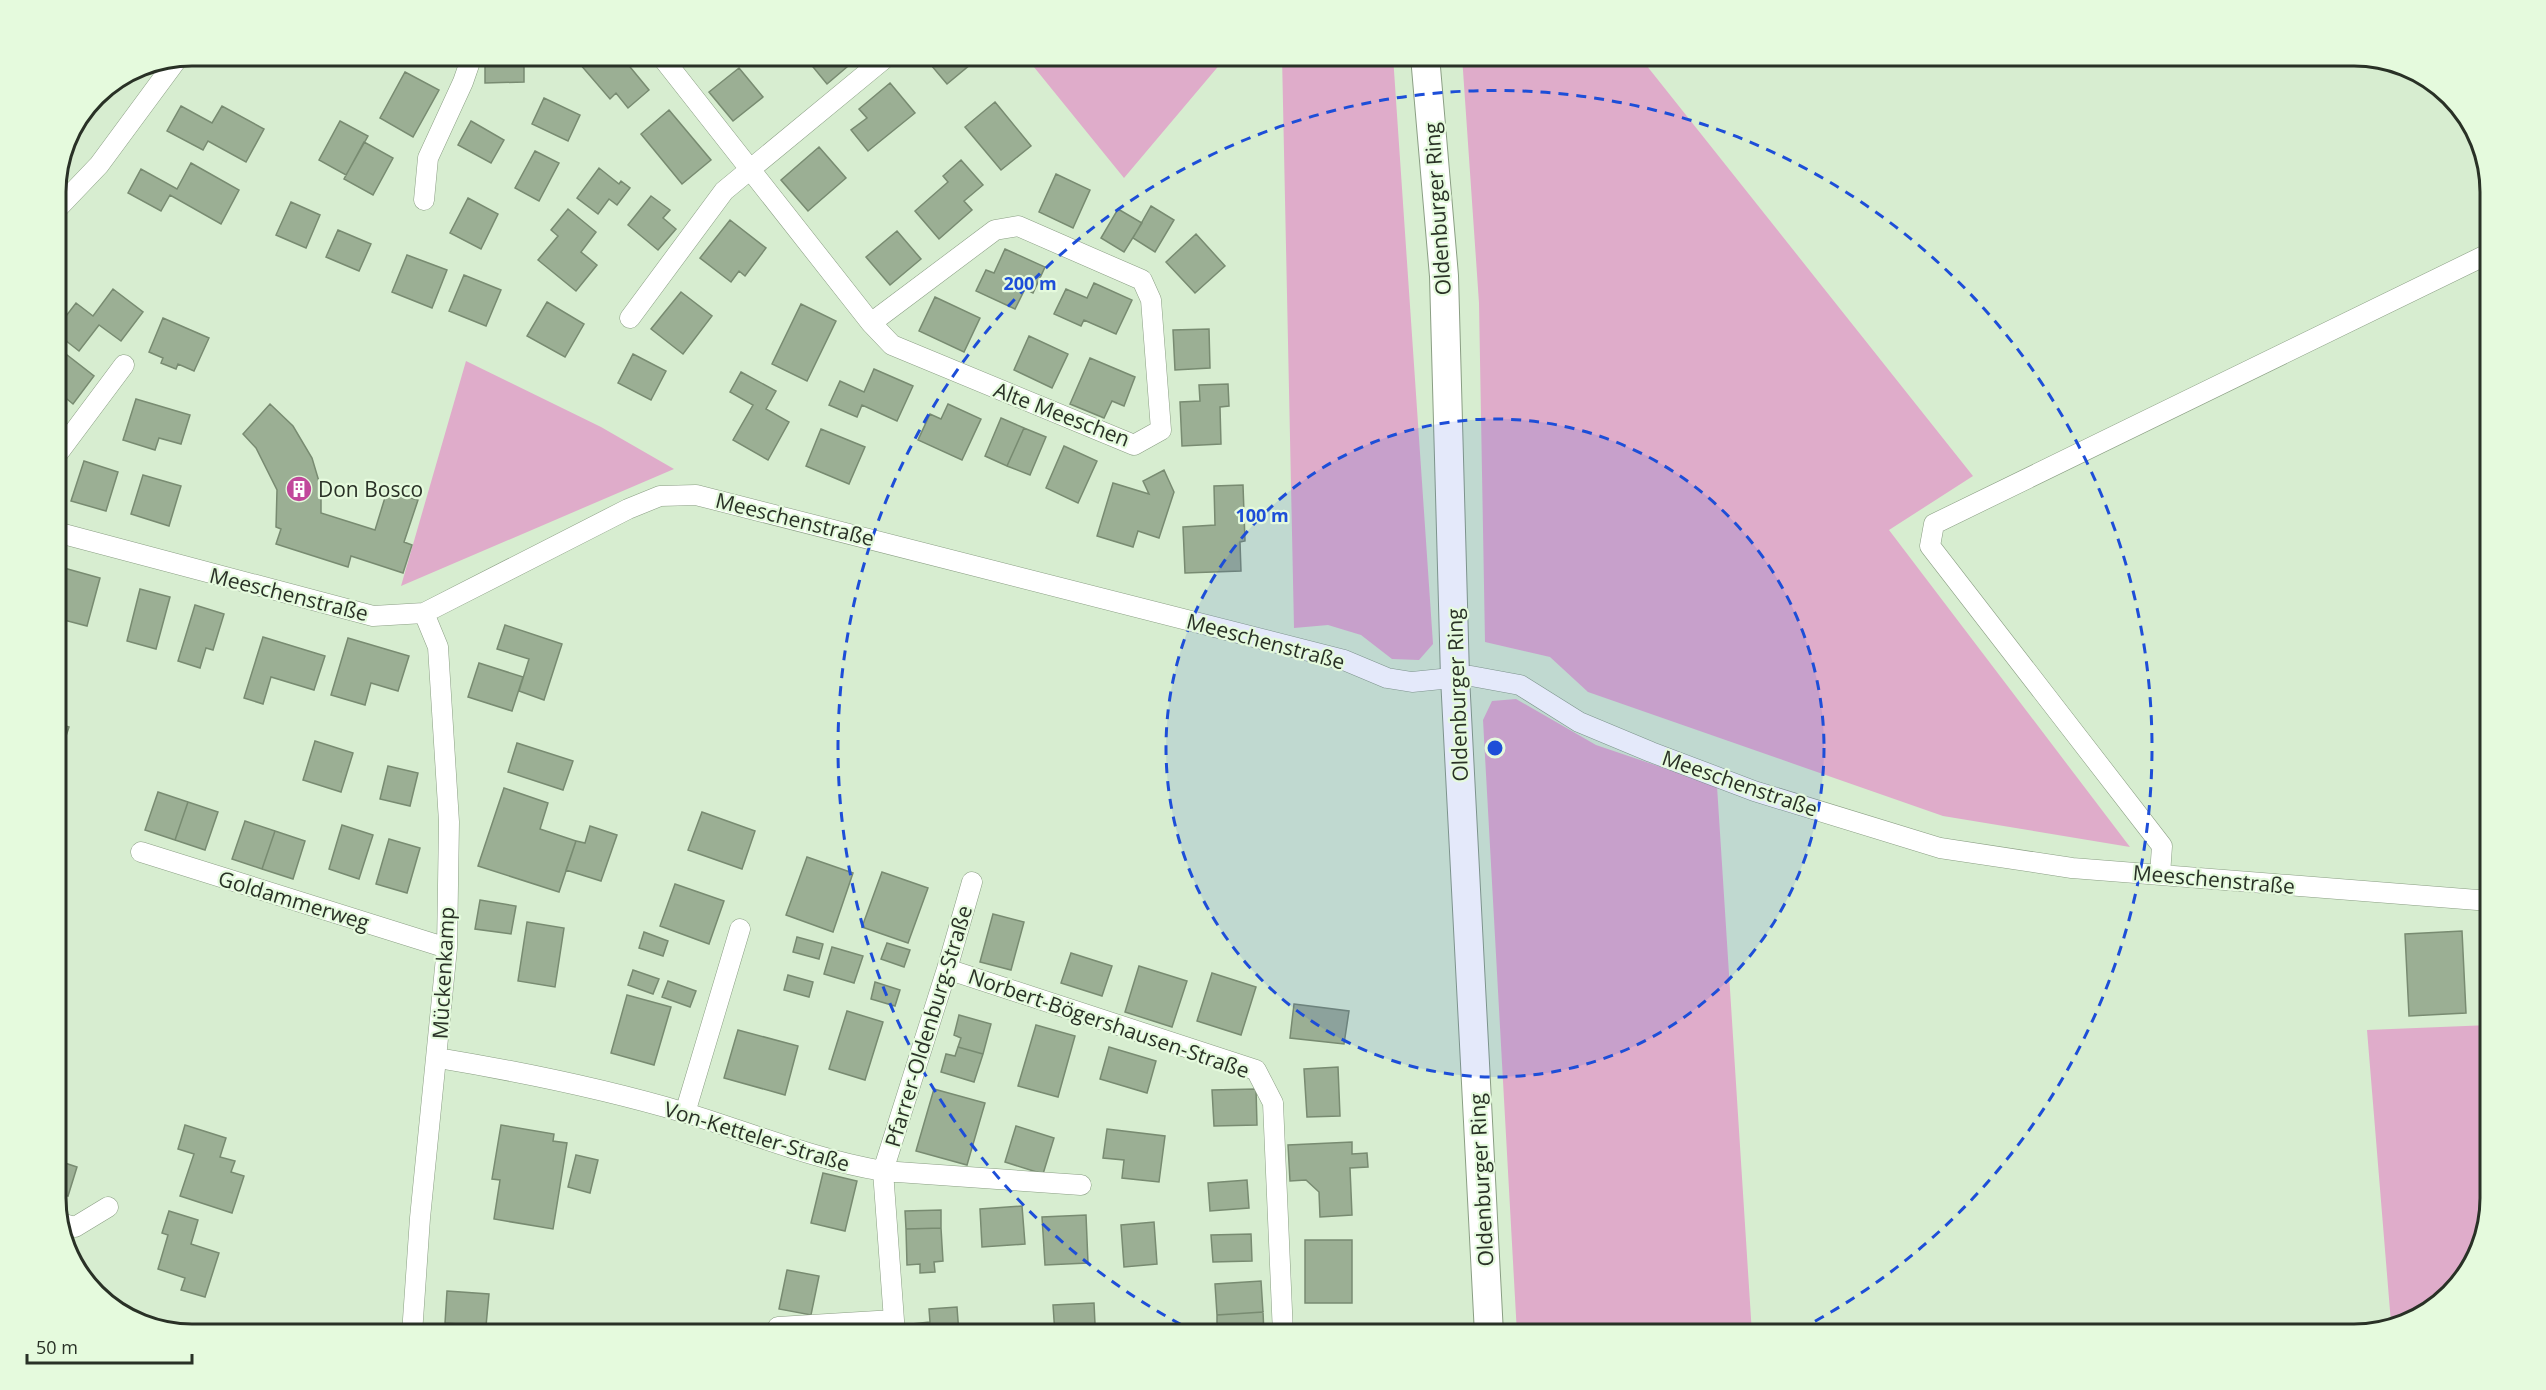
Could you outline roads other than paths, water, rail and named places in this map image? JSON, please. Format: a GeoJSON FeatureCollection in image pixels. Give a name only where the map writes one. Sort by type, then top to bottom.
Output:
{"type":"FeatureCollection","features":[{"type":"Feature","properties":{"kind":"main road","name":"Oldenburger Ring"},"geometry":{"type":"LineString","coordinates":[[1426,66],[1444,276],[1455,677],[1488,1324]]}},
{"type":"Feature","properties":{"kind":"street"},"geometry":{"type":"LineString","coordinates":[[424,200],[428,158],[463,82],[468,66]]}},
{"type":"Feature","properties":{"kind":"street","name":"Alte Meeschen"},"geometry":{"type":"LineString","coordinates":[[669,66],[871,323],[892,345],[1134,445],[1161,430],[1151,300],[1142,280],[1018,226],[995,230],[871,323]]}},
{"type":"Feature","properties":{"kind":"street"},"geometry":{"type":"LineString","coordinates":[[630,318],[724,191],[875,66]]}},
{"type":"Feature","properties":{"kind":"street"},"geometry":{"type":"LineString","coordinates":[[66,200],[99,165],[171,68]]}},
{"type":"Feature","properties":{"kind":"street"},"geometry":{"type":"LineString","coordinates":[[2160,875],[2162,846],[1930,546],[1934,524],[2480,258]]}},
{"type":"Feature","properties":{"kind":"street"},"geometry":{"type":"LineString","coordinates":[[66,443],[124,365]]}},
{"type":"Feature","properties":{"kind":"street","name":"Meeschenstraße"},"geometry":{"type":"LineString","coordinates":[[66,535],[373,616],[424,613],[628,509],[660,496],[696,495],[1344,660],[1387,678],[1412,682],[1471,675],[1520,685],[1579,722],[1651,752],[1754,791],[1940,848],[2072,868],[2480,900]]}},
{"type":"Feature","properties":{"kind":"street","name":"Mückenkamp"},"geometry":{"type":"LineString","coordinates":[[413,1324],[420,1218],[438,1058],[447,948],[449,822],[438,647],[424,613]]}},
{"type":"Feature","properties":{"kind":"street","name":"Goldammerweg"},"geometry":{"type":"LineString","coordinates":[[141,852],[447,948]]}},
{"type":"Feature","properties":{"kind":"street","name":"Pfarrer-Oldenburg-Straße"},"geometry":{"type":"LineString","coordinates":[[883,1171],[948,969],[972,882]]}},
{"type":"Feature","properties":{"kind":"street"},"geometry":{"type":"LineString","coordinates":[[685,1113],[740,929]]}},
{"type":"Feature","properties":{"kind":"street","name":"Norbert-Bögershausen-Straße"},"geometry":{"type":"LineString","coordinates":[[948,969],[1256,1070],[1273,1103],[1283,1324]]}},
{"type":"Feature","properties":{"kind":"street","name":"Von-Ketteler-Straße"},"geometry":{"type":"LineString","coordinates":[[438,1058],[583,1085],[685,1113],[851,1166],[883,1171],[1081,1185]]}},
{"type":"Feature","properties":{"kind":"street"},"geometry":{"type":"LineString","coordinates":[[883,1171],[895,1324]]}},
{"type":"Feature","properties":{"kind":"street"},"geometry":{"type":"LineString","coordinates":[[69,1225],[75,1227],[108,1207]]}},
{"type":"Feature","properties":{"kind":"place","name":"Don Bosco"},"geometry":{"type":"Point","coordinates":[299,489]}}]}
